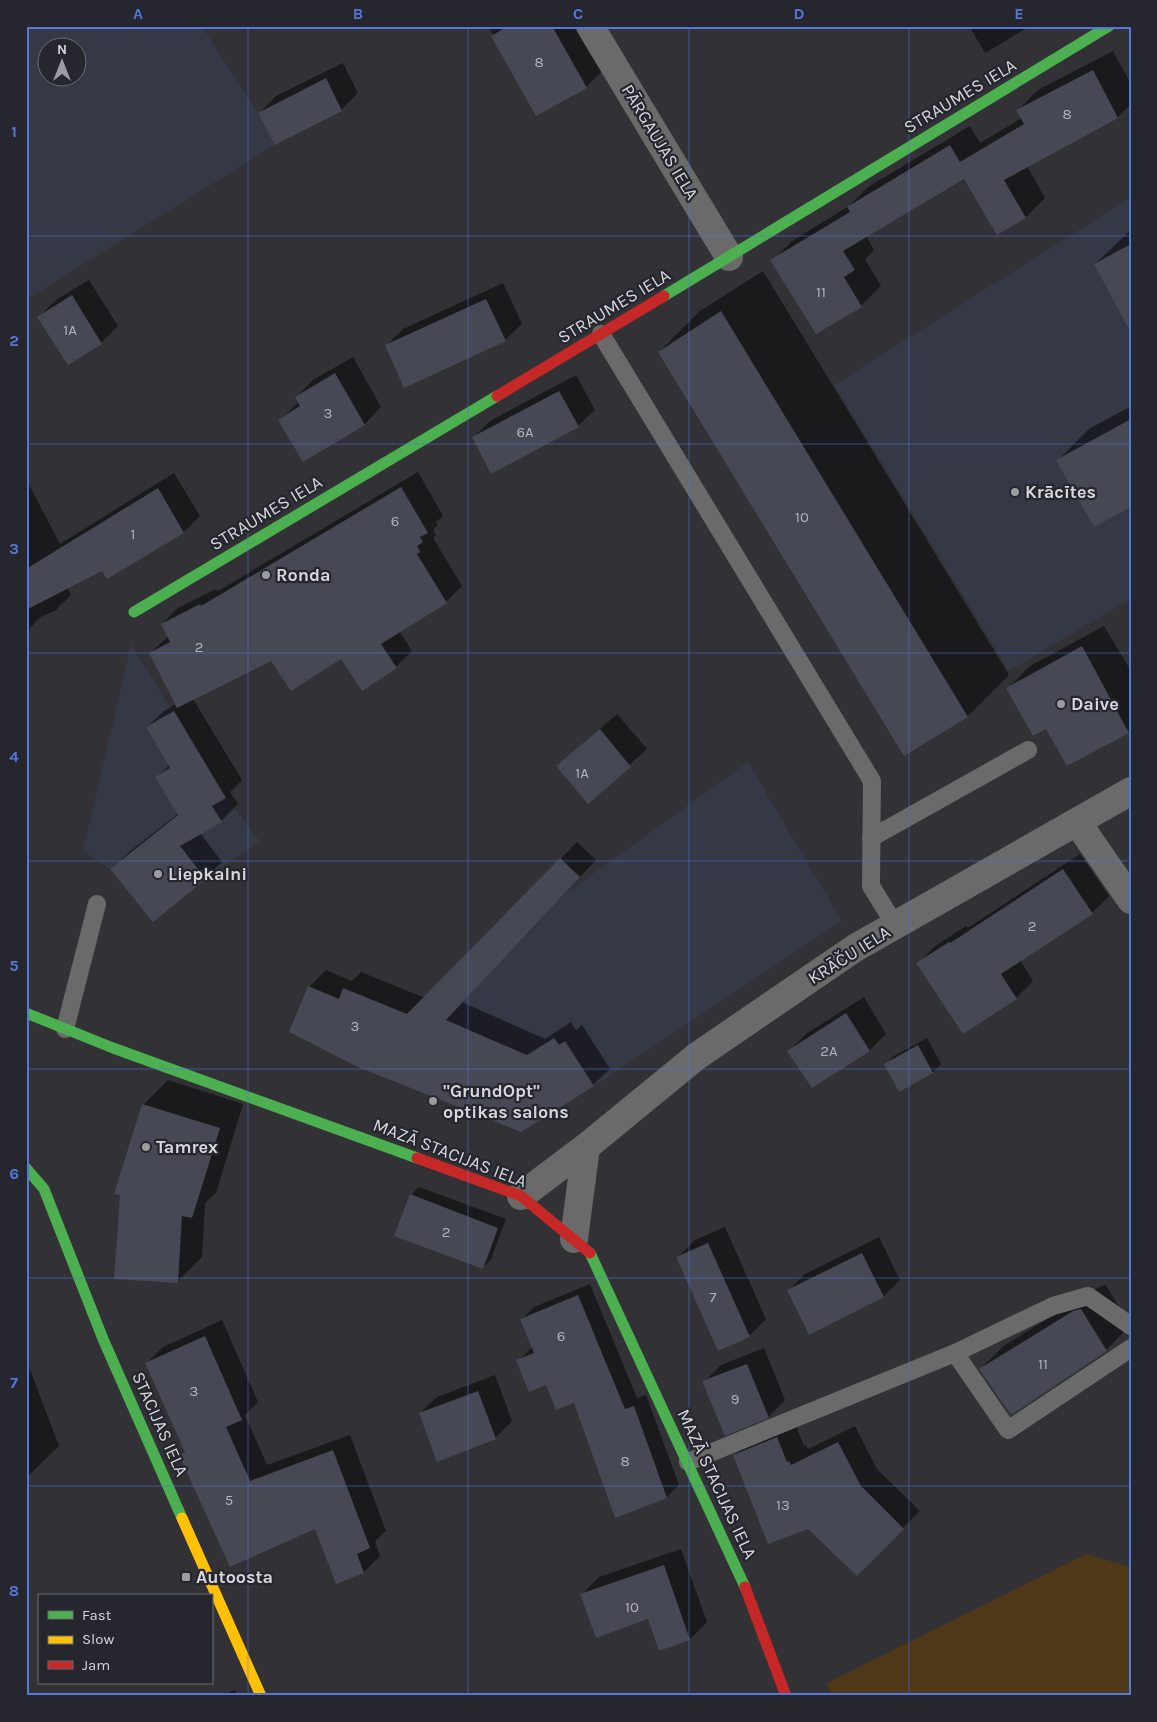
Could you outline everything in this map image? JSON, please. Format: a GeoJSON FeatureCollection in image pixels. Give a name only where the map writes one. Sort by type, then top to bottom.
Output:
{"type":"FeatureCollection","features":[{"type":"Feature","properties":{"kind":"main road","name":"STRAUMES IELA"},"geometry":{"type":"LineString","coordinates":[[134,612],[601,334],[1109,26]]}},
{"type":"Feature","properties":{"kind":"main road","name":"MAZĀ STACIJAS IELA"},"geometry":{"type":"LineString","coordinates":[[26,1013],[521,1196],[589,1250],[736,1565],[786,1696]]}},
{"type":"Feature","properties":{"kind":"main road","name":"STACIJAS IELA"},"geometry":{"type":"LineString","coordinates":[[26,1168],[44,1190],[103,1339],[260,1696]]}},
{"type":"Feature","properties":{"kind":"street","name":"PĀRGAUJAS IELA"},"geometry":{"type":"LineString","coordinates":[[590,26],[729,257]]}},
{"type":"Feature","properties":{"kind":"street","name":"KRĀČU IELA"},"geometry":{"type":"LineString","coordinates":[[521,1196],[586,1147],[697,1056],[855,948],[1131,791]]}},
{"type":"Feature","properties":{"kind":"street"},"geometry":{"type":"LineString","coordinates":[[1077,822],[1131,900]]}},
{"type":"Feature","properties":{"kind":"street"},"geometry":{"type":"LineString","coordinates":[[574,1239],[586,1147]]}},
{"type":"Feature","properties":{"kind":"lane"},"geometry":{"type":"LineString","coordinates":[[601,334],[872,780],[871,886],[895,925]]}},
{"type":"Feature","properties":{"kind":"lane"},"geometry":{"type":"LineString","coordinates":[[871,838],[1028,750]]}},
{"type":"Feature","properties":{"kind":"lane"},"geometry":{"type":"LineString","coordinates":[[65,1029],[97,904]]}},
{"type":"Feature","properties":{"kind":"lane"},"geometry":{"type":"LineString","coordinates":[[688,1462],[955,1352],[1053,1306],[1088,1296],[1131,1326]]}},
{"type":"Feature","properties":{"kind":"lane"},"geometry":{"type":"LineString","coordinates":[[955,1352],[1008,1430],[1131,1348]]}},
{"type":"Feature","properties":{"kind":"shaded area"},"geometry":{"type":"Polygon","coordinates":[[[26,26],[202,26],[258,113],[275,145],[26,300],[26,26]]]}},
{"type":"Feature","properties":{"kind":"shaded area","name":"Krācītes"},"geometry":{"type":"Polygon","coordinates":[[[1131,197],[1131,599],[1009,671],[834,385],[1131,197]]]}},
{"type":"Feature","properties":{"kind":"shaded area"},"geometry":{"type":"Polygon","coordinates":[[[131,644],[226,798],[260,841],[206,879],[164,826],[110,869],[83,851],[131,644]]]}},
{"type":"Feature","properties":{"kind":"shaded area"},"geometry":{"type":"Polygon","coordinates":[[[748,762],[842,921],[594,1086],[565,1041],[540,1057],[491,1058],[498,1042],[478,1033],[470,1049],[438,1035],[458,1007],[562,896],[748,762]]]}},
{"type":"Feature","properties":{"kind":"shaded area"},"geometry":{"type":"Polygon","coordinates":[[[1086,1554],[1131,1567],[1131,1696],[831,1696],[827,1683],[1086,1554]]]}},
{"type":"Feature","properties":{"kind":"building"},"geometry":{"type":"Polygon","coordinates":[[[508,26],[552,26],[587,88],[536,116],[491,36],[508,26]]]}},
{"type":"Feature","properties":{"kind":"building"},"geometry":{"type":"Polygon","coordinates":[[[1093,70],[1118,118],[1004,180],[1026,218],[997,235],[964,179],[843,251],[855,270],[844,277],[862,307],[816,334],[770,260],[850,212],[847,207],[950,145],[960,162],[1024,124],[1016,110],[1093,70]]]}},
{"type":"Feature","properties":{"kind":"building"},"geometry":{"type":"Polygon","coordinates":[[[326,78],[342,111],[275,145],[258,113],[326,78]]]}},
{"type":"Feature","properties":{"kind":"building"},"geometry":{"type":"Polygon","coordinates":[[[1131,244],[1131,333],[1094,264],[1131,244]]]}},
{"type":"Feature","properties":{"kind":"building"},"geometry":{"type":"Polygon","coordinates":[[[72,295],[102,344],[68,365],[37,317],[72,295]]]}},
{"type":"Feature","properties":{"kind":"building"},"geometry":{"type":"Polygon","coordinates":[[[486,299],[506,341],[404,388],[385,345],[486,299]]]}},
{"type":"Feature","properties":{"kind":"building"},"geometry":{"type":"Polygon","coordinates":[[[721,311],[968,717],[904,756],[658,352],[721,311]]]}},
{"type":"Feature","properties":{"kind":"building"},"geometry":{"type":"Polygon","coordinates":[[[335,373],[365,425],[303,462],[278,420],[300,406],[295,397],[335,373]]]}},
{"type":"Feature","properties":{"kind":"building"},"geometry":{"type":"Polygon","coordinates":[[[559,391],[579,427],[491,474],[472,437],[559,391]]]}},
{"type":"Feature","properties":{"kind":"building"},"geometry":{"type":"Polygon","coordinates":[[[1131,419],[1131,507],[1094,527],[1056,460],[1131,419]]]}},
{"type":"Feature","properties":{"kind":"building"},"geometry":{"type":"Polygon","coordinates":[[[401,487],[428,533],[420,537],[423,542],[417,546],[420,552],[417,554],[447,603],[381,644],[397,668],[362,691],[341,659],[291,691],[271,661],[177,708],[149,653],[170,642],[161,624],[200,604],[201,606],[401,487]]]}},
{"type":"Feature","properties":{"kind":"building"},"geometry":{"type":"Polygon","coordinates":[[[158,488],[184,533],[107,579],[102,571],[26,610],[26,569],[158,488]]]}},
{"type":"Feature","properties":{"kind":"building"},"geometry":{"type":"Polygon","coordinates":[[[1082,646],[1129,733],[1067,766],[1046,729],[1033,736],[1006,688],[1082,646]]]}},
{"type":"Feature","properties":{"kind":"building"},"geometry":{"type":"Polygon","coordinates":[[[174,711],[226,798],[212,806],[222,822],[180,846],[206,879],[153,922],[110,869],[178,815],[155,777],[170,768],[146,727],[174,711]]]}},
{"type":"Feature","properties":{"kind":"building"},"geometry":{"type":"Polygon","coordinates":[[[600,729],[631,767],[588,804],[556,766],[600,729]]]}},
{"type":"Feature","properties":{"kind":"building"},"geometry":{"type":"Polygon","coordinates":[[[560,858],[580,877],[446,1020],[527,1055],[554,1038],[559,1045],[565,1041],[594,1086],[521,1132],[358,1067],[289,1032],[308,986],[339,999],[343,988],[407,1014],[560,858]]]}},
{"type":"Feature","properties":{"kind":"building"},"geometry":{"type":"Polygon","coordinates":[[[1063,869],[1093,914],[1001,974],[1017,999],[963,1034],[916,963],[1063,869]]]}},
{"type":"Feature","properties":{"kind":"building"},"geometry":{"type":"Polygon","coordinates":[[[846,1013],[870,1051],[812,1088],[787,1051],[846,1013]]]}},
{"type":"Feature","properties":{"kind":"building"},"geometry":{"type":"Polygon","coordinates":[[[918,1045],[933,1073],[899,1092],[884,1064],[918,1045]]]}},
{"type":"Feature","properties":{"kind":"building"},"geometry":{"type":"Polygon","coordinates":[[[142,1104],[220,1128],[192,1218],[182,1216],[178,1283],[114,1279],[120,1195],[114,1194],[142,1104]]]}},
{"type":"Feature","properties":{"kind":"building"},"geometry":{"type":"Polygon","coordinates":[[[410,1194],[498,1228],[483,1269],[394,1236],[410,1194]]]}},
{"type":"Feature","properties":{"kind":"building"},"geometry":{"type":"Polygon","coordinates":[[[708,1243],[750,1337],[718,1351],[676,1257],[708,1243]]]}},
{"type":"Feature","properties":{"kind":"building"},"geometry":{"type":"Polygon","coordinates":[[[862,1253],[884,1297],[809,1335],[787,1290],[862,1253]]]}},
{"type":"Feature","properties":{"kind":"building"},"geometry":{"type":"Polygon","coordinates":[[[578,1295],[625,1409],[634,1406],[667,1498],[615,1518],[574,1403],[556,1410],[546,1385],[529,1392],[516,1360],[534,1353],[520,1319],[578,1295]]]}},
{"type":"Feature","properties":{"kind":"building"},"geometry":{"type":"Polygon","coordinates":[[[1081,1309],[1107,1351],[1011,1415],[979,1369],[1073,1311],[1081,1309]]]}},
{"type":"Feature","properties":{"kind":"building"},"geometry":{"type":"Polygon","coordinates":[[[205,1336],[242,1420],[226,1427],[250,1481],[333,1450],[370,1548],[357,1554],[364,1573],[336,1584],[315,1529],[230,1567],[179,1455],[185,1452],[145,1363],[205,1336]]]}},
{"type":"Feature","properties":{"kind":"building"},"geometry":{"type":"Polygon","coordinates":[[[747,1364],[769,1418],[725,1436],[702,1381],[747,1364]]]}},
{"type":"Feature","properties":{"kind":"building"},"geometry":{"type":"Polygon","coordinates":[[[478,1391],[496,1439],[437,1462],[419,1413],[478,1391]]]}},
{"type":"Feature","properties":{"kind":"building"},"geometry":{"type":"Polygon","coordinates":[[[777,1437],[787,1462],[789,1461],[791,1465],[838,1442],[861,1486],[904,1529],[857,1576],[808,1529],[768,1544],[733,1455],[777,1437]]]}},
{"type":"Feature","properties":{"kind":"building"},"geometry":{"type":"Polygon","coordinates":[[[664,1565],[690,1640],[659,1651],[648,1619],[596,1638],[580,1594],[664,1565]]]}},
{"type":"Feature","properties":{"kind":"traffic: fast"},"geometry":{"type":"LineString","coordinates":[[664,296],[1109,26]]}},
{"type":"Feature","properties":{"kind":"traffic: fast"},"geometry":{"type":"LineString","coordinates":[[134,612],[497,396]]}},
{"type":"Feature","properties":{"kind":"traffic: fast"},"geometry":{"type":"LineString","coordinates":[[26,1013],[113,1048],[417,1158]]}},
{"type":"Feature","properties":{"kind":"traffic: fast"},"geometry":{"type":"LineString","coordinates":[[26,1168],[44,1189],[103,1339],[182,1518]]}},
{"type":"Feature","properties":{"kind":"traffic: fast"},"geometry":{"type":"LineString","coordinates":[[590,1253],[745,1587]]}},
{"type":"Feature","properties":{"kind":"traffic: slow"},"geometry":{"type":"LineString","coordinates":[[182,1518],[261,1696]]}},
{"type":"Feature","properties":{"kind":"traffic: jam"},"geometry":{"type":"LineString","coordinates":[[497,396],[664,296]]}},
{"type":"Feature","properties":{"kind":"traffic: jam"},"geometry":{"type":"LineString","coordinates":[[417,1158],[521,1196],[590,1253]]}},
{"type":"Feature","properties":{"kind":"traffic: jam"},"geometry":{"type":"LineString","coordinates":[[745,1587],[786,1696]]}},
{"type":"Feature","properties":{"kind":"place","name":"Krācītes"},"geometry":{"type":"Point","coordinates":[1015,492]}},
{"type":"Feature","properties":{"kind":"place","name":"Ronda"},"geometry":{"type":"Point","coordinates":[266,575]}},
{"type":"Feature","properties":{"kind":"place","name":"Daive"},"geometry":{"type":"Point","coordinates":[1061,704]}},
{"type":"Feature","properties":{"kind":"place","name":"Liepkalni"},"geometry":{"type":"Point","coordinates":[158,874]}},
{"type":"Feature","properties":{"kind":"place","name":"\"GrundOpt\" optikas salons"},"geometry":{"type":"Point","coordinates":[433,1101]}},
{"type":"Feature","properties":{"kind":"place","name":"Tamrex"},"geometry":{"type":"Point","coordinates":[146,1147]}},
{"type":"Feature","properties":{"kind":"place","name":"Autoosta"},"geometry":{"type":"Point","coordinates":[186,1577]}}]}
